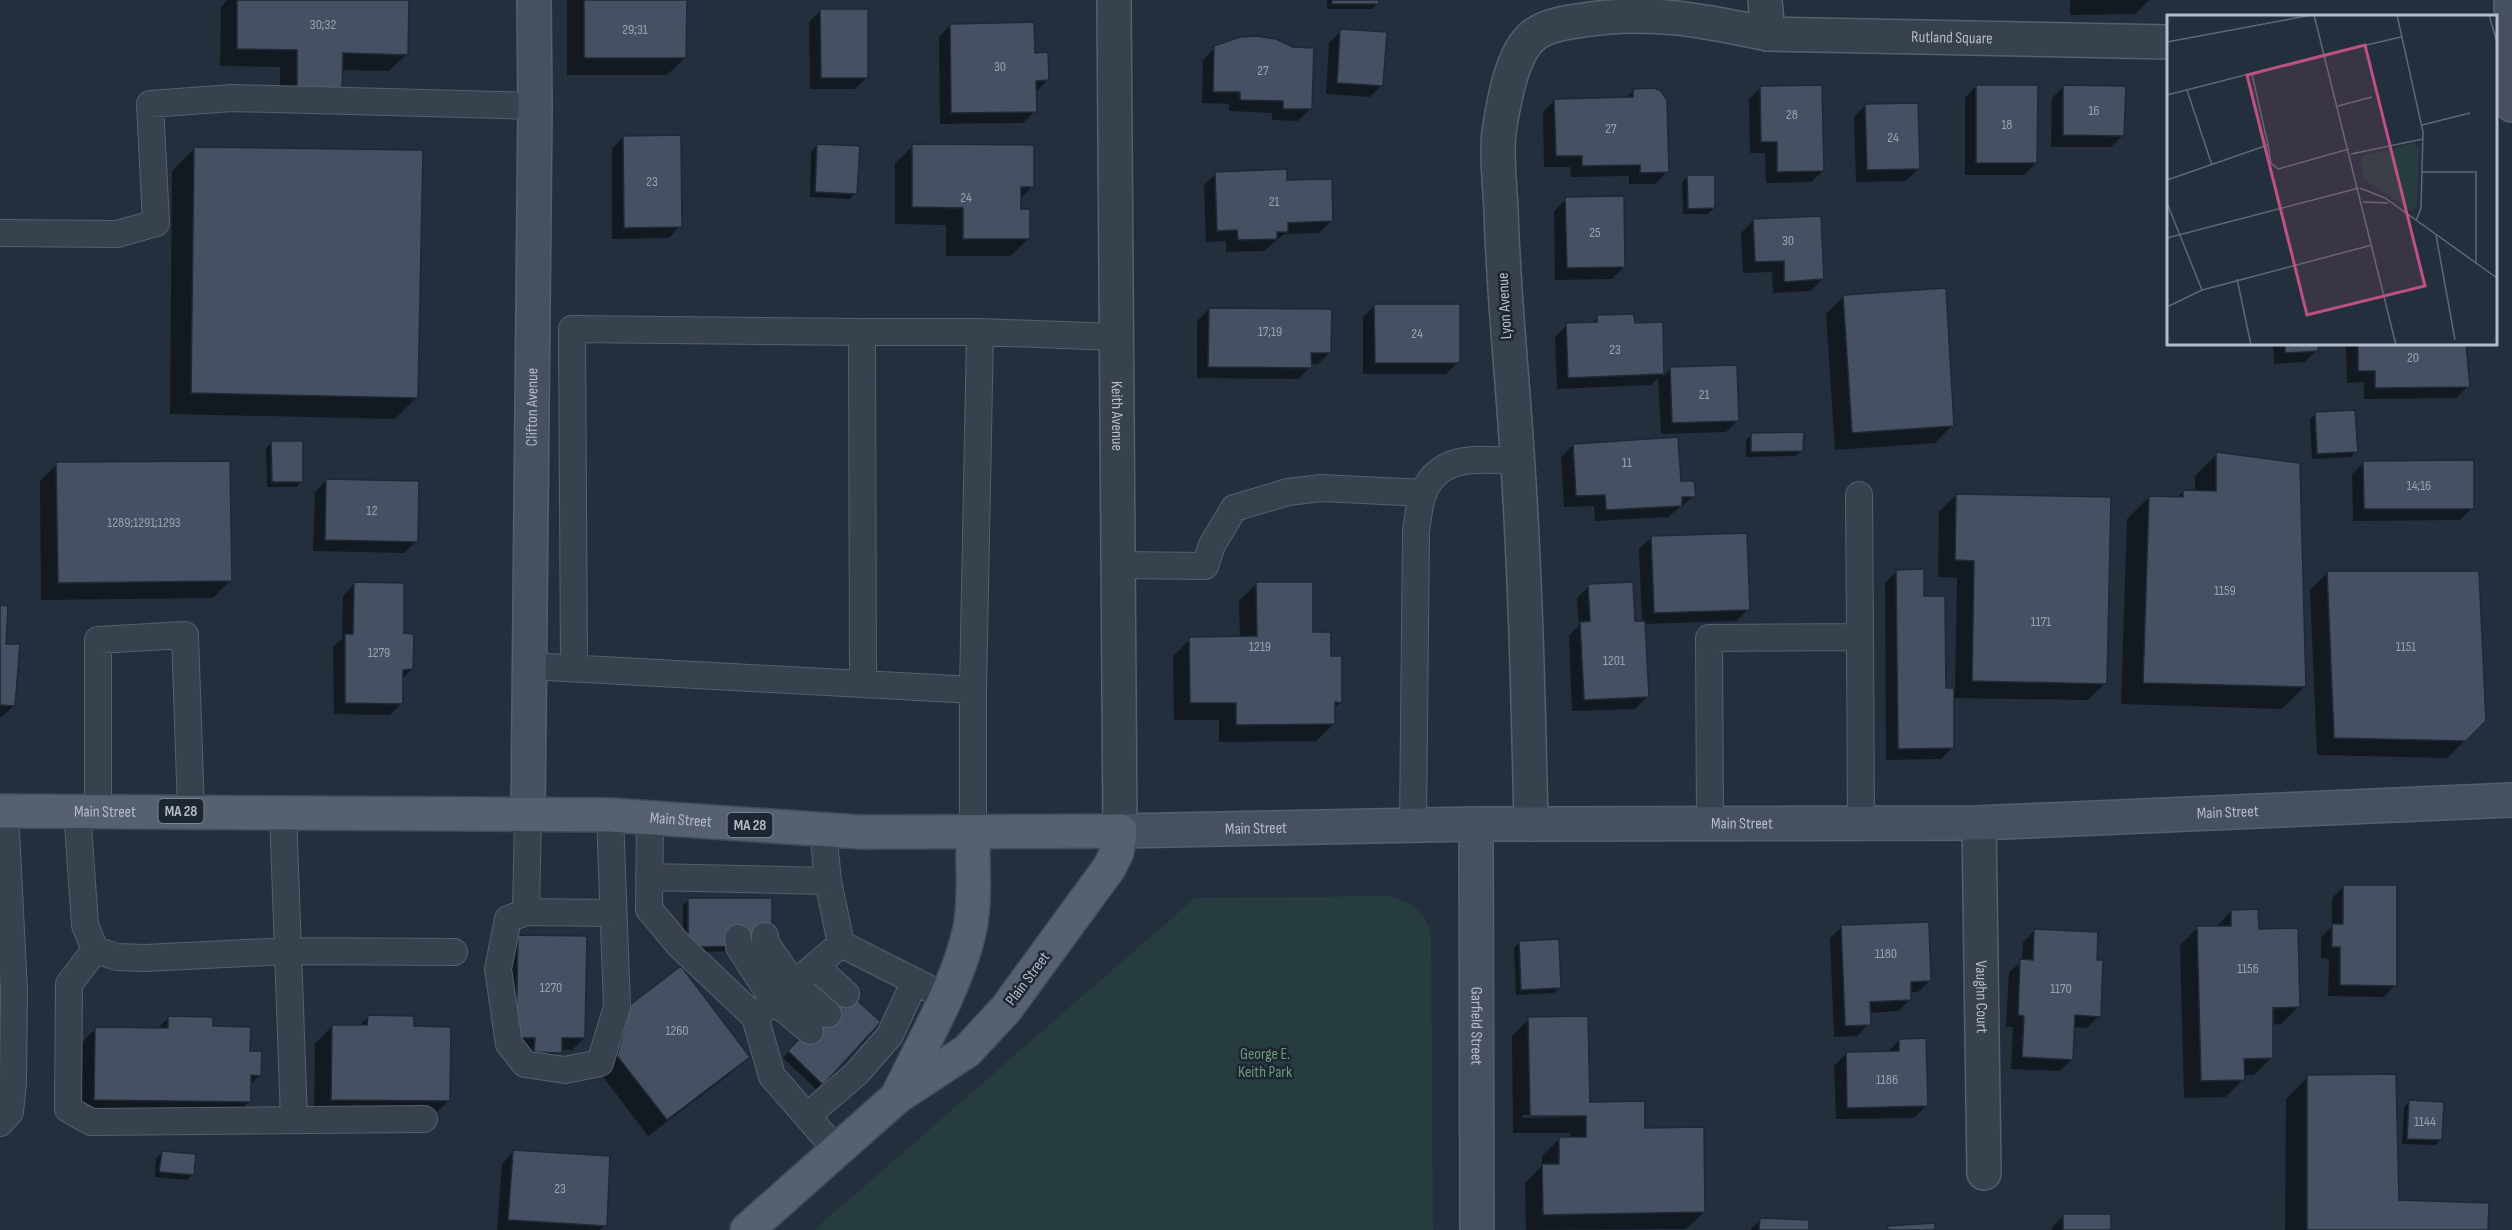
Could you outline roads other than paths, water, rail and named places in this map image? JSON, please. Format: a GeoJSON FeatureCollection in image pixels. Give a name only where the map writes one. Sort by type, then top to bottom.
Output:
{"type":"FeatureCollection","features":[{"type":"Feature","properties":{"kind":"main road","name":"Clifton Avenue"},"geometry":{"type":"LineString","coordinates":[[528,815],[534,0]]}},
{"type":"Feature","properties":{"kind":"main road"},"geometry":{"type":"LineString","coordinates":[[2511,0],[2512,105]]}},
{"type":"Feature","properties":{"kind":"main road","name":"Main Street"},"geometry":{"type":"LineString","coordinates":[[3,811],[191,810],[610,815],[823,830],[973,832],[1476,824],[1979,823],[2512,800]]}},
{"type":"Feature","properties":{"kind":"main road","name":"Garfield Street"},"geometry":{"type":"LineString","coordinates":[[1476,824],[1477,1230]]}},
{"type":"Feature","properties":{"kind":"main road","name":"Plain Street"},"geometry":{"type":"LineString","coordinates":[[747,1230],[838,1152],[897,1097],[967,1051],[1006,1009],[1114,861],[1120,831]]}},
{"type":"Feature","properties":{"kind":"main road","name":"Plain Street"},"geometry":{"type":"LineString","coordinates":[[897,1097],[946,997],[970,926],[973,832]]}},
{"type":"Feature","properties":{"kind":"street","name":"Keith Avenue"},"geometry":{"type":"LineString","coordinates":[[1114,0],[1120,831]]}},
{"type":"Feature","properties":{"kind":"street"},"geometry":{"type":"LineString","coordinates":[[1765,0],[1768,34]]}},
{"type":"Feature","properties":{"kind":"street","name":"Lyon Avenue"},"geometry":{"type":"LineString","coordinates":[[1532,824],[1522,523],[1505,318],[1499,135],[1506,95],[1521,53],[1533,36],[1556,24],[1613,16],[1670,16],[1768,34]]}},
{"type":"Feature","properties":{"kind":"street","name":"Rutland Square"},"geometry":{"type":"LineString","coordinates":[[1768,34],[2167,42]]}},
{"type":"Feature","properties":{"kind":"street","name":"Vaughn Court"},"geometry":{"type":"LineString","coordinates":[[1979,823],[1984,1173]]}},
{"type":"Feature","properties":{"kind":"lane"},"geometry":{"type":"LineString","coordinates":[[0,233],[117,234],[156,223],[150,104],[232,98],[535,106]]}},
{"type":"Feature","properties":{"kind":"lane"},"geometry":{"type":"LineString","coordinates":[[572,329],[574,668]]}},
{"type":"Feature","properties":{"kind":"lane"},"geometry":{"type":"LineString","coordinates":[[532,330],[980,332],[1116,337]]}},
{"type":"Feature","properties":{"kind":"lane"},"geometry":{"type":"LineString","coordinates":[[861,332],[863,684]]}},
{"type":"Feature","properties":{"kind":"lane"},"geometry":{"type":"LineString","coordinates":[[973,832],[973,690],[980,332]]}},
{"type":"Feature","properties":{"kind":"lane"},"geometry":{"type":"LineString","coordinates":[[1413,826],[1416,532],[1424,493],[1435,473],[1446,466],[1471,459],[1518,461]]}},
{"type":"Feature","properties":{"kind":"lane"},"geometry":{"type":"LineString","coordinates":[[1118,565],[1205,566],[1212,545],[1234,508],[1288,492],[1322,488],[1424,493]]}},
{"type":"Feature","properties":{"kind":"lane"},"geometry":{"type":"LineString","coordinates":[[1859,495],[1861,823]]}},
{"type":"Feature","properties":{"kind":"lane"},"geometry":{"type":"LineString","coordinates":[[95,950],[85,925],[87,811],[98,640],[185,635],[191,810]]}},
{"type":"Feature","properties":{"kind":"lane"},"geometry":{"type":"LineString","coordinates":[[1710,823],[1708,638],[1860,637]]}},
{"type":"Feature","properties":{"kind":"lane"},"geometry":{"type":"LineString","coordinates":[[529,666],[973,690]]}},
{"type":"Feature","properties":{"kind":"lane"},"geometry":{"type":"LineString","coordinates":[[3,811],[14,991],[14,1082],[5,1118]]}},
{"type":"Feature","properties":{"kind":"lane"},"geometry":{"type":"LineString","coordinates":[[283,812],[294,1119]]}},
{"type":"Feature","properties":{"kind":"lane"},"geometry":{"type":"LineString","coordinates":[[526,912],[528,815]]}},
{"type":"Feature","properties":{"kind":"lane"},"geometry":{"type":"LineString","coordinates":[[610,815],[617,1007],[600,1063],[565,1070],[525,1064],[509,1044],[498,969],[508,919],[526,912],[613,913]]}},
{"type":"Feature","properties":{"kind":"lane"},"geometry":{"type":"LineString","coordinates":[[650,817],[649,909],[679,945],[755,1017],[772,1076],[838,1152]]}},
{"type":"Feature","properties":{"kind":"lane"},"geometry":{"type":"LineString","coordinates":[[823,830],[828,881],[841,944]]}},
{"type":"Feature","properties":{"kind":"lane"},"geometry":{"type":"LineString","coordinates":[[649,878],[723,884],[828,881]]}},
{"type":"Feature","properties":{"kind":"lane"},"geometry":{"type":"LineString","coordinates":[[738,938],[739,947],[774,1000],[819,1022],[765,942],[765,936]]}},
{"type":"Feature","properties":{"kind":"lane"},"geometry":{"type":"LineString","coordinates":[[755,1017],[841,944]]}},
{"type":"Feature","properties":{"kind":"lane"},"geometry":{"type":"LineString","coordinates":[[841,944],[946,997]]}},
{"type":"Feature","properties":{"kind":"lane"},"geometry":{"type":"LineString","coordinates":[[95,950],[117,957],[145,958],[288,951],[454,952]]}},
{"type":"Feature","properties":{"kind":"lane"},"geometry":{"type":"LineString","coordinates":[[95,950],[69,984],[68,1109],[92,1122],[424,1119]]}},
{"type":"Feature","properties":{"kind":"lane"},"geometry":{"type":"LineString","coordinates":[[815,966],[846,994]]}},
{"type":"Feature","properties":{"kind":"lane"},"geometry":{"type":"LineString","coordinates":[[807,1116],[885,1030],[915,981]]}},
{"type":"Feature","properties":{"kind":"park label","name":"George E. Keith Park"},"geometry":{"type":"Point","coordinates":[1265,1063]}}]}
